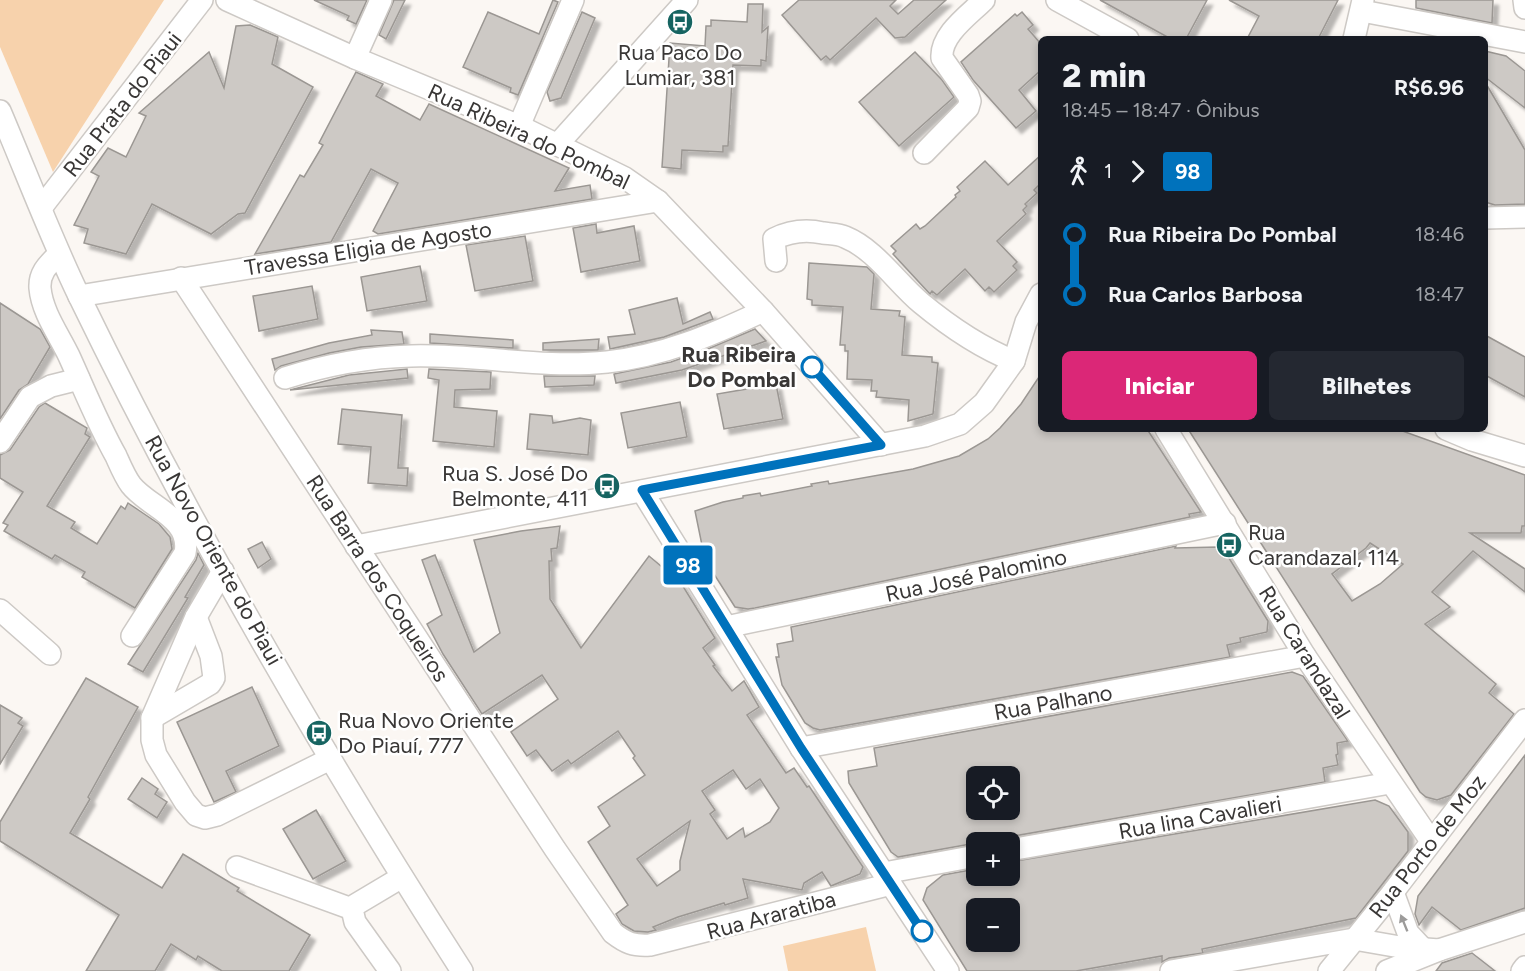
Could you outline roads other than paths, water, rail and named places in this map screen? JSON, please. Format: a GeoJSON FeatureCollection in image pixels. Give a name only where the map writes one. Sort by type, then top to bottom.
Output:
{"type":"FeatureCollection","features":[{"type":"Feature","properties":{"kind":"street","name":"Rua Prata do Piaui"},"geometry":{"type":"LineString","coordinates":[[41,208],[202,0]]}},
{"type":"Feature","properties":{"kind":"street","name":"Rua Ribeira do Pombal"},"geometry":{"type":"LineString","coordinates":[[227,0],[355,58],[519,126],[625,178],[658,201],[763,311],[881,445]]}},
{"type":"Feature","properties":{"kind":"street"},"geometry":{"type":"LineString","coordinates":[[355,58],[381,0]]}},
{"type":"Feature","properties":{"kind":"street"},"geometry":{"type":"LineString","coordinates":[[519,126],[573,0]]}},
{"type":"Feature","properties":{"kind":"street"},"geometry":{"type":"LineString","coordinates":[[557,144],[687,0]]}},
{"type":"Feature","properties":{"kind":"street"},"geometry":{"type":"LineString","coordinates":[[924,153],[968,108],[970,101],[968,95],[942,58],[941,51],[949,36],[984,0]]}},
{"type":"Feature","properties":{"kind":"street"},"geometry":{"type":"LineString","coordinates":[[1057,0],[1123,36]]}},
{"type":"Feature","properties":{"kind":"street"},"geometry":{"type":"LineString","coordinates":[[1524,0],[1525,8]]}},
{"type":"Feature","properties":{"kind":"street"},"geometry":{"type":"LineString","coordinates":[[1355,36],[1363,5],[1525,42]]}},
{"type":"Feature","properties":{"kind":"street","name":"Rua Novo Oriente do Piaui"},"geometry":{"type":"LineString","coordinates":[[0,111],[59,254],[194,520],[330,759],[462,971]]}},
{"type":"Feature","properties":{"kind":"street","name":"Travessa Eligia de Agosto"},"geometry":{"type":"LineString","coordinates":[[79,296],[658,201]]}},
{"type":"Feature","properties":{"kind":"street"},"geometry":{"type":"LineString","coordinates":[[1488,218],[1525,217]]}},
{"type":"Feature","properties":{"kind":"street"},"geometry":{"type":"LineString","coordinates":[[776,261],[774,239],[787,232],[809,230],[845,237],[872,255],[918,301],[948,325],[988,351],[1014,362]]}},
{"type":"Feature","properties":{"kind":"street"},"geometry":{"type":"LineString","coordinates":[[59,254],[46,266],[41,275],[40,287],[46,309],[108,442],[131,485],[177,523],[186,545],[185,553],[132,636]]}},
{"type":"Feature","properties":{"kind":"street","name":"Rua Barra dos Coqueiros"},"geometry":{"type":"LineString","coordinates":[[181,278],[555,849],[613,933],[626,943],[636,946],[650,945]]}},
{"type":"Feature","properties":{"kind":"street"},"geometry":{"type":"LineString","coordinates":[[356,546],[881,445],[925,436],[960,424],[984,403],[1014,362],[1026,322],[1038,300]]}},
{"type":"Feature","properties":{"kind":"street"},"geometry":{"type":"LineString","coordinates":[[285,378],[363,358],[412,355],[531,364],[606,362],[662,352],[713,335],[763,311]]}},
{"type":"Feature","properties":{"kind":"street"},"geometry":{"type":"LineString","coordinates":[[0,442],[30,397],[51,386],[79,379]]}},
{"type":"Feature","properties":{"kind":"street","name":"Rua Carandazal"},"geometry":{"type":"LineString","coordinates":[[1168,432],[1305,656],[1431,841]]}},
{"type":"Feature","properties":{"kind":"street"},"geometry":{"type":"LineString","coordinates":[[1452,432],[1472,441],[1525,456]]}},
{"type":"Feature","properties":{"kind":"street"},"geometry":{"type":"LineString","coordinates":[[642,490],[801,748],[948,971]]}},
{"type":"Feature","properties":{"kind":"street","name":"Rua José Palomino"},"geometry":{"type":"LineString","coordinates":[[726,627],[1225,523]]}},
{"type":"Feature","properties":{"kind":"street"},"geometry":{"type":"LineString","coordinates":[[223,571],[196,617],[152,718],[152,740],[156,755],[185,802],[196,816],[205,818],[217,815],[330,759]]}},
{"type":"Feature","properties":{"kind":"street"},"geometry":{"type":"LineString","coordinates":[[0,610],[50,654]]}},
{"type":"Feature","properties":{"kind":"street"},"geometry":{"type":"LineString","coordinates":[[152,718],[210,684],[214,678],[211,656],[196,617]]}},
{"type":"Feature","properties":{"kind":"street","name":"Rua Palhano"},"geometry":{"type":"LineString","coordinates":[[801,748],[1305,656]]}},
{"type":"Feature","properties":{"kind":"street","name":"Rua Porto de Moz"},"geometry":{"type":"LineString","coordinates":[[1327,971],[1393,892],[1525,720]]}},
{"type":"Feature","properties":{"kind":"street","name":"Rua lina Cavalieri"},"geometry":{"type":"LineString","coordinates":[[1020,848],[1390,783]]}},
{"type":"Feature","properties":{"kind":"street"},"geometry":{"type":"LineString","coordinates":[[888,878],[966,858]]}},
{"type":"Feature","properties":{"kind":"street"},"geometry":{"type":"LineString","coordinates":[[237,867],[352,909]]}},
{"type":"Feature","properties":{"kind":"street"},"geometry":{"type":"LineString","coordinates":[[352,909],[402,877]]}},
{"type":"Feature","properties":{"kind":"street","name":"Rua Araratiba"},"geometry":{"type":"LineString","coordinates":[[650,945],[888,878]]}},
{"type":"Feature","properties":{"kind":"street"},"geometry":{"type":"LineString","coordinates":[[1393,892],[1408,933],[1431,950]]}},
{"type":"Feature","properties":{"kind":"street"},"geometry":{"type":"LineString","coordinates":[[352,909],[355,922],[390,971]]}},
{"type":"Feature","properties":{"kind":"street"},"geometry":{"type":"LineString","coordinates":[[1387,971],[1431,950],[1525,922]]}},
{"type":"Feature","properties":{"kind":"street"},"geometry":{"type":"LineString","coordinates":[[1171,971],[1354,939],[1431,950]]}},
{"type":"Feature","properties":{"kind":"street"},"geometry":{"type":"LineString","coordinates":[[1377,971],[1381,944]]}},
{"type":"Feature","properties":{"kind":"street"},"geometry":{"type":"LineString","coordinates":[[1316,946],[1327,971]]}},
{"type":"Feature","properties":{"kind":"street"},"geometry":{"type":"LineString","coordinates":[[1522,971],[1525,967]]}},
{"type":"Feature","properties":{"kind":"place","name":"Rua Paco Do Lumiar, 381"},"geometry":{"type":"Point","coordinates":[680,22]}},
{"type":"Feature","properties":{"kind":"place","name":"Rua Ribeira Do Pombal"},"geometry":{"type":"Point","coordinates":[812,367]}},
{"type":"Feature","properties":{"kind":"place","name":"Rua S. José Do Belmonte, 411"},"geometry":{"type":"Point","coordinates":[607,486]}},
{"type":"Feature","properties":{"kind":"place","name":"Rua Carandazal, 114"},"geometry":{"type":"Point","coordinates":[1229,545]}},
{"type":"Feature","properties":{"kind":"place","name":"Rua Novo Oriente Do Piauí, 777"},"geometry":{"type":"Point","coordinates":[319,733]}}]}
